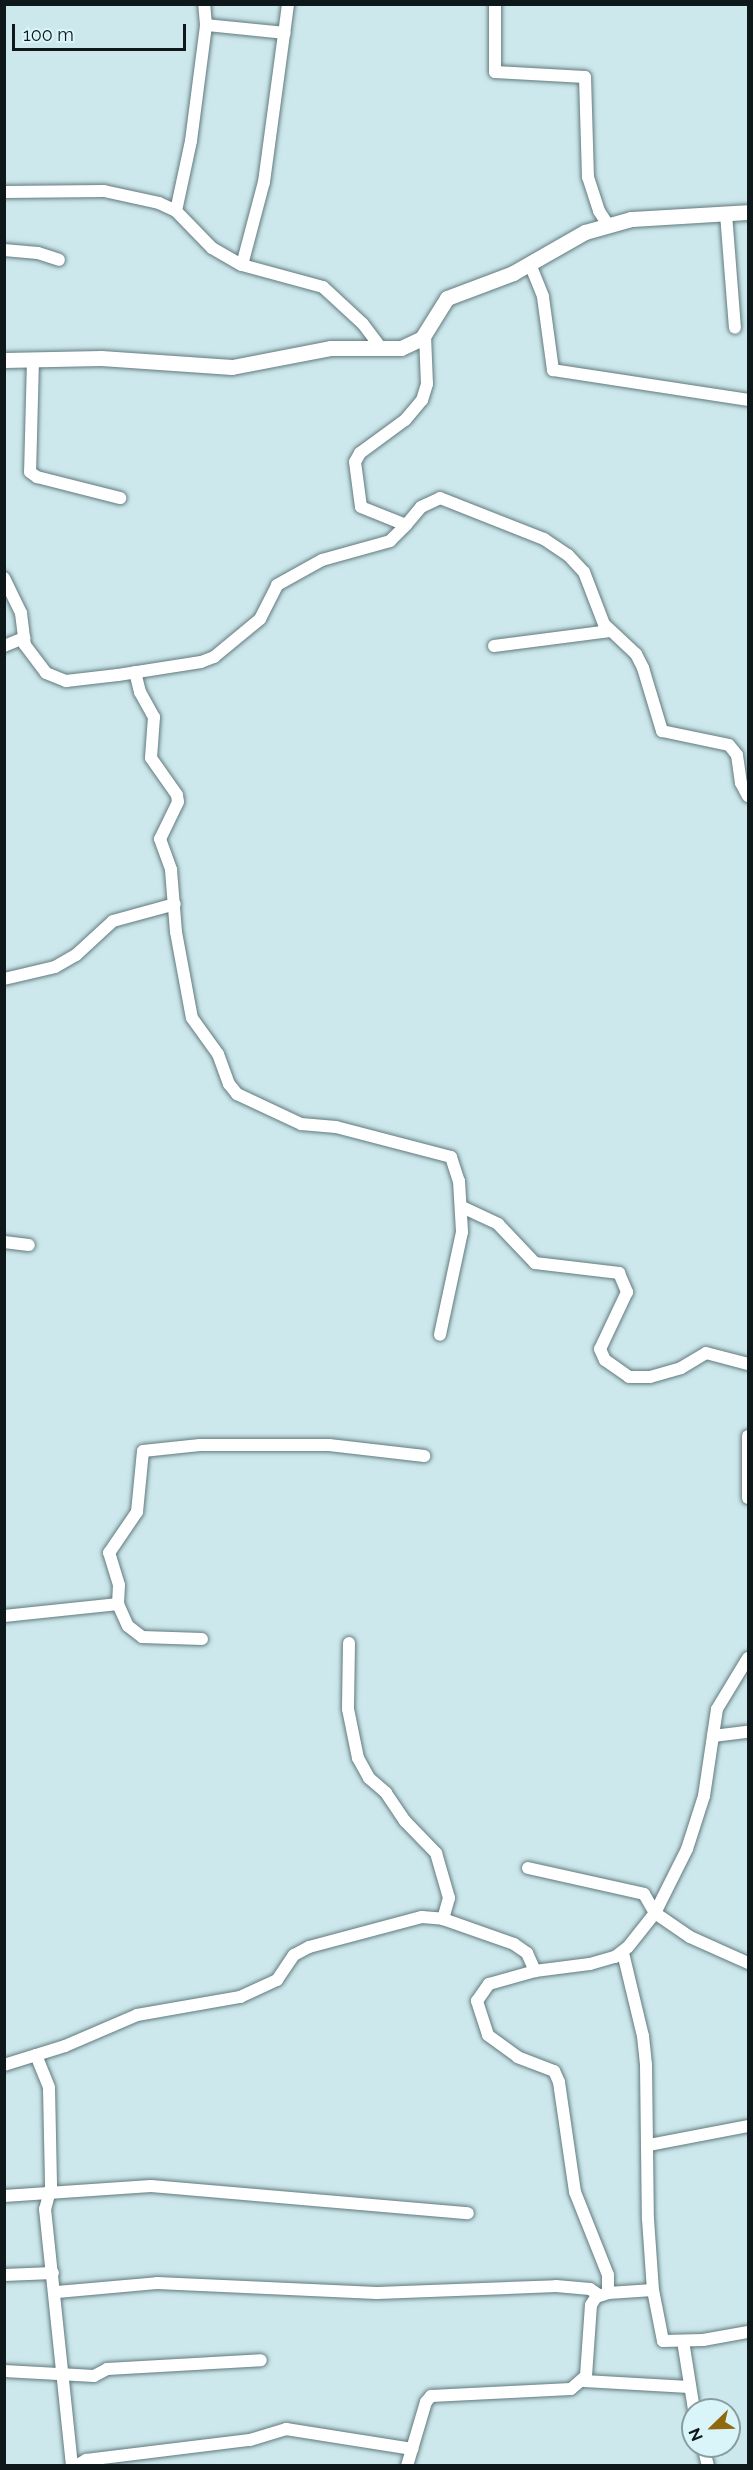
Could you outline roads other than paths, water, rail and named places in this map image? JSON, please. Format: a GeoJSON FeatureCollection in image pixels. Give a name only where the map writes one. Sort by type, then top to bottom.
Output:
{"type":"FeatureCollection","features":[{"type":"Feature","properties":{"kind":"street"},"geometry":{"type":"LineString","coordinates":[[176,211],[189,150],[206,25],[204,4]]}},
{"type":"Feature","properties":{"kind":"street"},"geometry":{"type":"LineString","coordinates":[[242,265],[264,182],[288,4]]}},
{"type":"Feature","properties":{"kind":"street"},"geometry":{"type":"LineString","coordinates":[[495,4],[495,72],[585,77],[588,177],[598,211],[608,225]]}},
{"type":"Feature","properties":{"kind":"street"},"geometry":{"type":"LineString","coordinates":[[206,25],[285,33]]}},
{"type":"Feature","properties":{"kind":"street"},"geometry":{"type":"LineString","coordinates":[[4,192],[104,191],[159,202],[176,211],[212,248],[242,265],[323,288],[363,324],[382,349]]}},
{"type":"Feature","properties":{"kind":"street"},"geometry":{"type":"LineString","coordinates":[[4,360],[101,358],[232,367],[331,348],[408,347],[425,335],[447,298],[530,264],[574,237],[608,225],[641,219],[748,212]]}},
{"type":"Feature","properties":{"kind":"street"},"geometry":{"type":"LineString","coordinates":[[726,214],[735,328]]}},
{"type":"Feature","properties":{"kind":"street"},"geometry":{"type":"LineString","coordinates":[[4,250],[39,253],[59,260]]}},
{"type":"Feature","properties":{"kind":"street"},"geometry":{"type":"LineString","coordinates":[[530,264],[543,297],[553,369],[748,400]]}},
{"type":"Feature","properties":{"kind":"street"},"geometry":{"type":"LineString","coordinates":[[406,525],[361,507],[354,470],[360,453],[405,420],[422,400],[427,384],[425,335]]}},
{"type":"Feature","properties":{"kind":"street"},"geometry":{"type":"LineString","coordinates":[[33,360],[30,472],[37,477],[120,498]]}},
{"type":"Feature","properties":{"kind":"street"},"geometry":{"type":"LineString","coordinates":[[4,578],[21,613],[24,638],[30,656],[57,680],[201,662],[214,657],[260,619],[277,585],[322,560],[390,541],[421,507],[440,498],[544,539],[579,564],[596,610],[610,631],[636,654],[643,668],[662,731],[729,745],[737,755],[741,783],[748,796]]}},
{"type":"Feature","properties":{"kind":"street"},"geometry":{"type":"LineString","coordinates":[[494,646],[610,631]]}},
{"type":"Feature","properties":{"kind":"street"},"geometry":{"type":"LineString","coordinates":[[4,646],[24,638]]}},
{"type":"Feature","properties":{"kind":"street"},"geometry":{"type":"LineString","coordinates":[[135,672],[140,692],[154,717],[151,758],[177,795],[178,802],[160,839],[171,870],[177,943],[192,1018],[218,1054],[233,1090],[300,1124],[336,1127],[447,1154],[457,1171],[462,1207],[460,1244],[440,1335]]}},
{"type":"Feature","properties":{"kind":"street"},"geometry":{"type":"LineString","coordinates":[[4,979],[56,967],[76,956],[113,921],[175,904]]}},
{"type":"Feature","properties":{"kind":"street"},"geometry":{"type":"LineString","coordinates":[[462,1207],[498,1224],[536,1263],[619,1273],[627,1292],[600,1349],[605,1360],[629,1377],[650,1377],[681,1368],[706,1353],[748,1364]]}},
{"type":"Feature","properties":{"kind":"street"},"geometry":{"type":"LineString","coordinates":[[4,1242],[29,1245]]}},
{"type":"Feature","properties":{"kind":"street"},"geometry":{"type":"LineString","coordinates":[[748,1436],[748,1494]]}},
{"type":"Feature","properties":{"kind":"street"},"geometry":{"type":"LineString","coordinates":[[202,1639],[142,1637],[128,1626],[118,1604],[119,1585],[109,1553],[137,1512],[143,1451],[200,1444],[329,1445],[424,1456]]}},
{"type":"Feature","properties":{"kind":"street"},"geometry":{"type":"LineString","coordinates":[[4,1616],[118,1604]]}},
{"type":"Feature","properties":{"kind":"street"},"geometry":{"type":"LineString","coordinates":[[349,1643],[348,1708],[358,1758],[369,1778],[386,1792],[405,1821],[436,1853],[449,1898],[443,1918]]}},
{"type":"Feature","properties":{"kind":"street"},"geometry":{"type":"LineString","coordinates":[[584,2381],[591,2305],[604,2294],[606,2262],[573,2186],[557,2076],[498,2045],[488,2035],[478,2011],[477,2001],[483,1988],[536,1971],[590,1964],[623,1953],[655,1913],[695,1828],[717,1709],[748,1658]]}},
{"type":"Feature","properties":{"kind":"street"},"geometry":{"type":"LineString","coordinates":[[713,1736],[748,1732]]}},
{"type":"Feature","properties":{"kind":"street"},"geometry":{"type":"LineString","coordinates":[[528,1868],[644,1894],[655,1913],[709,1948],[748,1962]]}},
{"type":"Feature","properties":{"kind":"street"},"geometry":{"type":"LineString","coordinates":[[4,2066],[148,2012],[240,1997],[277,1980],[294,1955],[309,1947],[422,1917],[443,1918],[524,1950],[536,1971]]}},
{"type":"Feature","properties":{"kind":"street"},"geometry":{"type":"LineString","coordinates":[[623,1953],[643,2036],[649,2145],[648,2219],[653,2290],[661,2339],[683,2341],[748,2332]]}},
{"type":"Feature","properties":{"kind":"street"},"geometry":{"type":"LineString","coordinates":[[36,2055],[49,2088],[51,2187],[45,2209],[57,2292],[61,2375],[74,2466],[86,2460],[250,2440],[286,2429],[411,2449]]}},
{"type":"Feature","properties":{"kind":"street"},"geometry":{"type":"LineString","coordinates":[[649,2145],[748,2126]]}},
{"type":"Feature","properties":{"kind":"street"},"geometry":{"type":"LineString","coordinates":[[4,2196],[151,2186],[202,2188],[468,2213]]}},
{"type":"Feature","properties":{"kind":"street"},"geometry":{"type":"LineString","coordinates":[[4,2275],[53,2273]]}},
{"type":"Feature","properties":{"kind":"street"},"geometry":{"type":"LineString","coordinates":[[57,2292],[158,2283],[377,2293],[556,2286],[584,2288],[604,2294],[653,2290]]}},
{"type":"Feature","properties":{"kind":"street"},"geometry":{"type":"LineString","coordinates":[[683,2341],[691,2398]]}},
{"type":"Feature","properties":{"kind":"street"},"geometry":{"type":"LineString","coordinates":[[4,2371],[94,2376],[107,2369],[186,2362],[261,2360]]}},
{"type":"Feature","properties":{"kind":"street"},"geometry":{"type":"LineString","coordinates":[[407,2466],[426,2402],[433,2395],[571,2389],[584,2381],[689,2387]]}}]}
